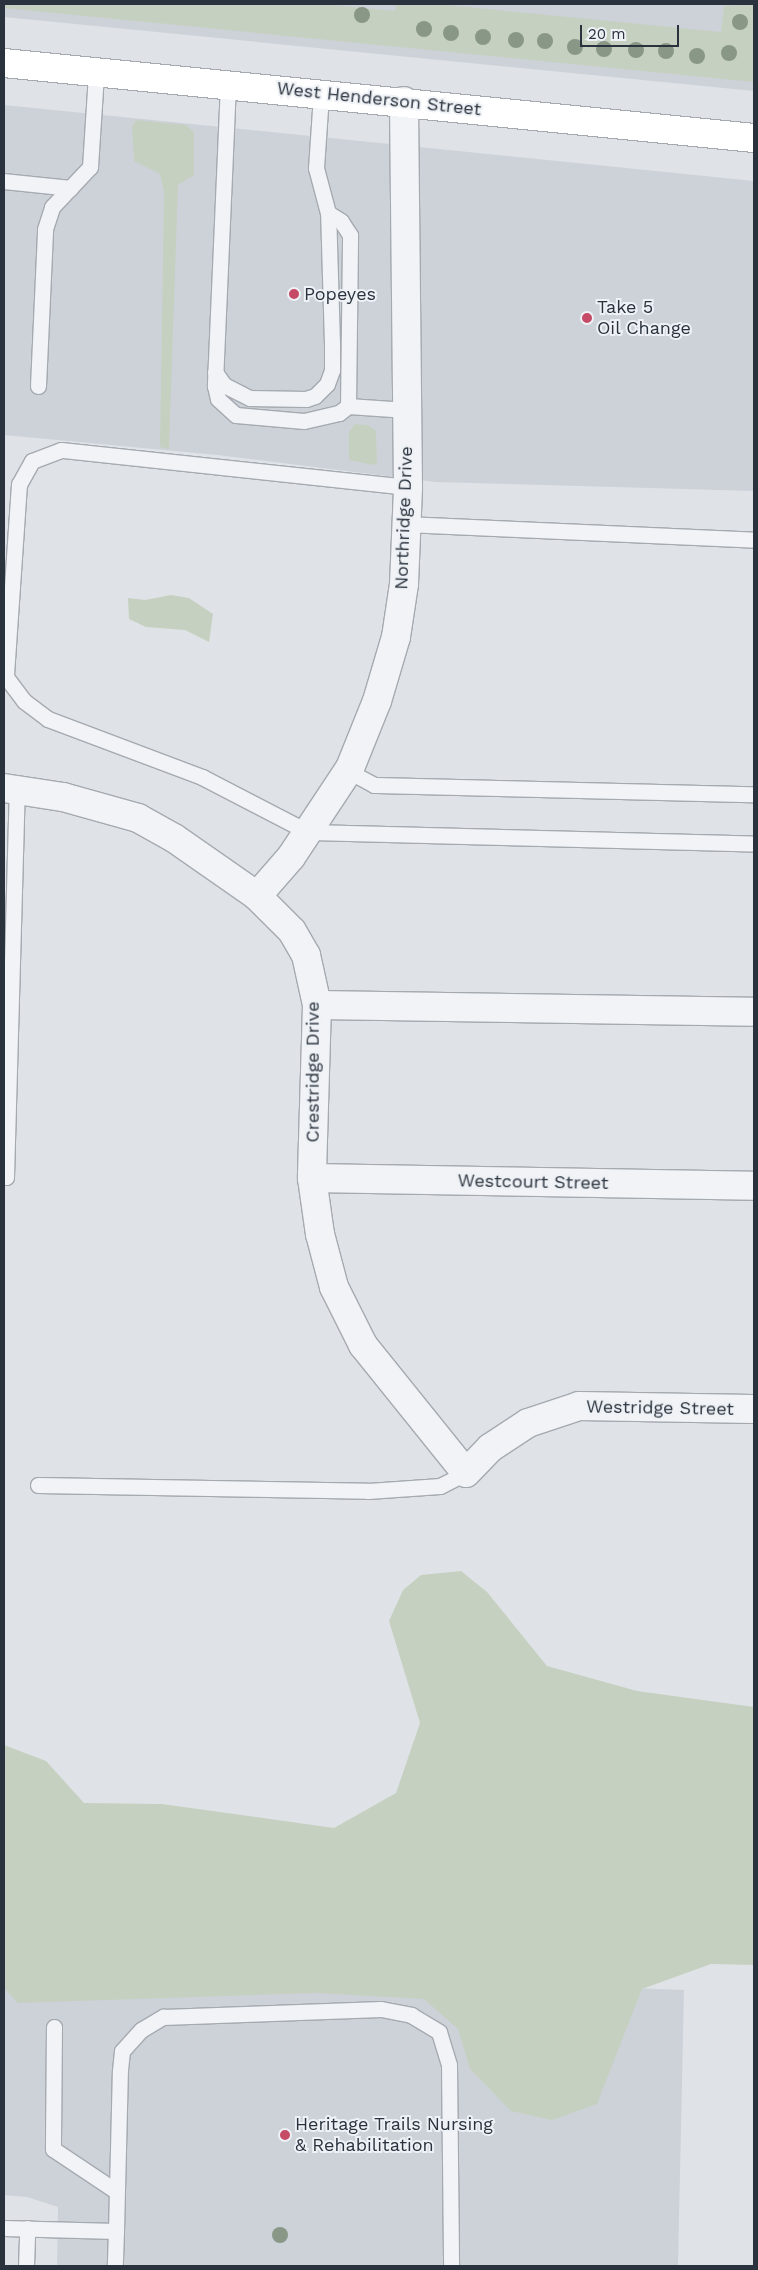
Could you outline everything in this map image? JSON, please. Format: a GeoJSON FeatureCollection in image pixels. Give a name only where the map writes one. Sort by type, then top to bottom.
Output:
{"type":"FeatureCollection","features":[{"type":"Feature","properties":{"kind":"main road","name":"West Henderson Street"},"geometry":{"type":"LineString","coordinates":[[4,63],[404,101],[754,138]]}},
{"type":"Feature","properties":{"kind":"street","name":"Northridge Drive"},"geometry":{"type":"LineString","coordinates":[[257,896],[291,857],[348,771],[377,701],[396,637],[404,584],[408,487],[404,101]]}},
{"type":"Feature","properties":{"kind":"street","name":"Crestridge Drive"},"geometry":{"type":"LineString","coordinates":[[10,789],[63,796],[138,818],[174,838],[257,896],[292,931],[306,954],[316,1005],[312,1178],[320,1234],[334,1287],[363,1345],[466,1472]]}},
{"type":"Feature","properties":{"kind":"street"},"geometry":{"type":"LineString","coordinates":[[316,1005],[754,1012]]}},
{"type":"Feature","properties":{"kind":"street","name":"Westcourt Street"},"geometry":{"type":"LineString","coordinates":[[312,1178],[754,1186]]}},
{"type":"Feature","properties":{"kind":"street","name":"Westridge Street"},"geometry":{"type":"LineString","coordinates":[[466,1472],[490,1448],[528,1423],[579,1406],[754,1409]]}},
{"type":"Feature","properties":{"kind":"lane"},"geometry":{"type":"LineString","coordinates":[[38,386],[45,229],[52,207],[90,167],[96,73]]}},
{"type":"Feature","properties":{"kind":"lane"},"geometry":{"type":"LineString","coordinates":[[228,84],[215,372],[218,399],[236,415],[304,421],[339,413],[348,406],[407,410]]}},
{"type":"Feature","properties":{"kind":"lane"},"geometry":{"type":"LineString","coordinates":[[215,372],[224,385],[250,398],[306,399],[314,396],[326,384],[332,370],[328,213],[316,168],[321,94]]}},
{"type":"Feature","properties":{"kind":"lane"},"geometry":{"type":"LineString","coordinates":[[4,181],[71,188]]}},
{"type":"Feature","properties":{"kind":"lane"},"geometry":{"type":"LineString","coordinates":[[328,213],[341,221],[350,235],[348,406]]}},
{"type":"Feature","properties":{"kind":"lane"},"geometry":{"type":"LineString","coordinates":[[408,487],[61,450],[32,461],[19,484],[6,677],[24,701],[48,719],[202,777],[308,832],[754,844]]}},
{"type":"Feature","properties":{"kind":"lane"},"geometry":{"type":"LineString","coordinates":[[407,524],[754,540]]}},
{"type":"Feature","properties":{"kind":"lane"},"geometry":{"type":"LineString","coordinates":[[348,771],[374,785],[754,794]]}},
{"type":"Feature","properties":{"kind":"lane"},"geometry":{"type":"LineString","coordinates":[[4,1177],[6,1177],[10,789]]}},
{"type":"Feature","properties":{"kind":"lane"},"geometry":{"type":"LineString","coordinates":[[38,1485],[368,1491],[440,1486],[466,1472]]}},
{"type":"Feature","properties":{"kind":"lane"},"geometry":{"type":"LineString","coordinates":[[115,2266],[122,2051],[141,2030],[163,2017],[381,2009],[411,2015],[440,2032],[450,2065],[451,2266]]}},
{"type":"Feature","properties":{"kind":"lane"},"geometry":{"type":"LineString","coordinates":[[54,2027],[53,2149],[116,2191]]}},
{"type":"Feature","properties":{"kind":"lane"},"geometry":{"type":"LineString","coordinates":[[4,2228],[116,2230]]}},
{"type":"Feature","properties":{"kind":"lane"},"geometry":{"type":"LineString","coordinates":[[26,2266],[27,2228]]}},
{"type":"Feature","properties":{"kind":"shaded area"},"geometry":{"type":"Polygon","coordinates":[[[4,4],[754,4],[754,91],[4,17],[4,4]]]}},
{"type":"Feature","properties":{"kind":"shaded area"},"geometry":{"type":"Polygon","coordinates":[[[4,105],[754,181],[754,491],[435,482],[217,455],[4,435],[4,105]]]}},
{"type":"Feature","properties":{"kind":"shaded area"},"geometry":{"type":"Polygon","coordinates":[[[4,1965],[684,1990],[678,2266],[57,2266],[58,2207],[27,2197],[4,2195],[4,1965]]]}},
{"type":"Feature","properties":{"kind":"green space"},"geometry":{"type":"Polygon","coordinates":[[[4,4],[322,4],[395,11],[396,4],[437,4],[721,32],[724,6],[754,4],[754,82],[4,8],[4,4]]]}},
{"type":"Feature","properties":{"kind":"green space"},"geometry":{"type":"Polygon","coordinates":[[[136,120],[186,125],[194,132],[194,175],[178,185],[169,449],[160,447],[164,192],[160,174],[134,161],[132,126],[136,120]]]}},
{"type":"Feature","properties":{"kind":"green space"},"geometry":{"type":"Polygon","coordinates":[[[355,424],[367,425],[376,431],[377,462],[374,465],[349,460],[349,432],[355,424]]]}},
{"type":"Feature","properties":{"kind":"green space"},"geometry":{"type":"Polygon","coordinates":[[[171,595],[189,598],[213,614],[209,642],[185,630],[146,627],[129,619],[128,598],[145,600],[171,595]]]}},
{"type":"Feature","properties":{"kind":"green space"},"geometry":{"type":"Polygon","coordinates":[[[461,1571],[487,1592],[547,1666],[637,1691],[754,1707],[754,1965],[711,1964],[642,1989],[597,2104],[552,2120],[511,2111],[470,2069],[458,2029],[424,1999],[316,1993],[18,2003],[4,1988],[4,1745],[46,1761],[84,1803],[162,1804],[334,1828],[396,1793],[420,1723],[389,1621],[403,1590],[421,1575],[461,1571]]]}},
{"type":"Feature","properties":{"kind":"place","name":"Popeyes"},"geometry":{"type":"Point","coordinates":[294,294]}},
{"type":"Feature","properties":{"kind":"place","name":"Take 5 Oil Change"},"geometry":{"type":"Point","coordinates":[587,318]}},
{"type":"Feature","properties":{"kind":"place","name":"Heritage Trails Nursing & Rehabilitation"},"geometry":{"type":"Point","coordinates":[285,2135]}}]}
